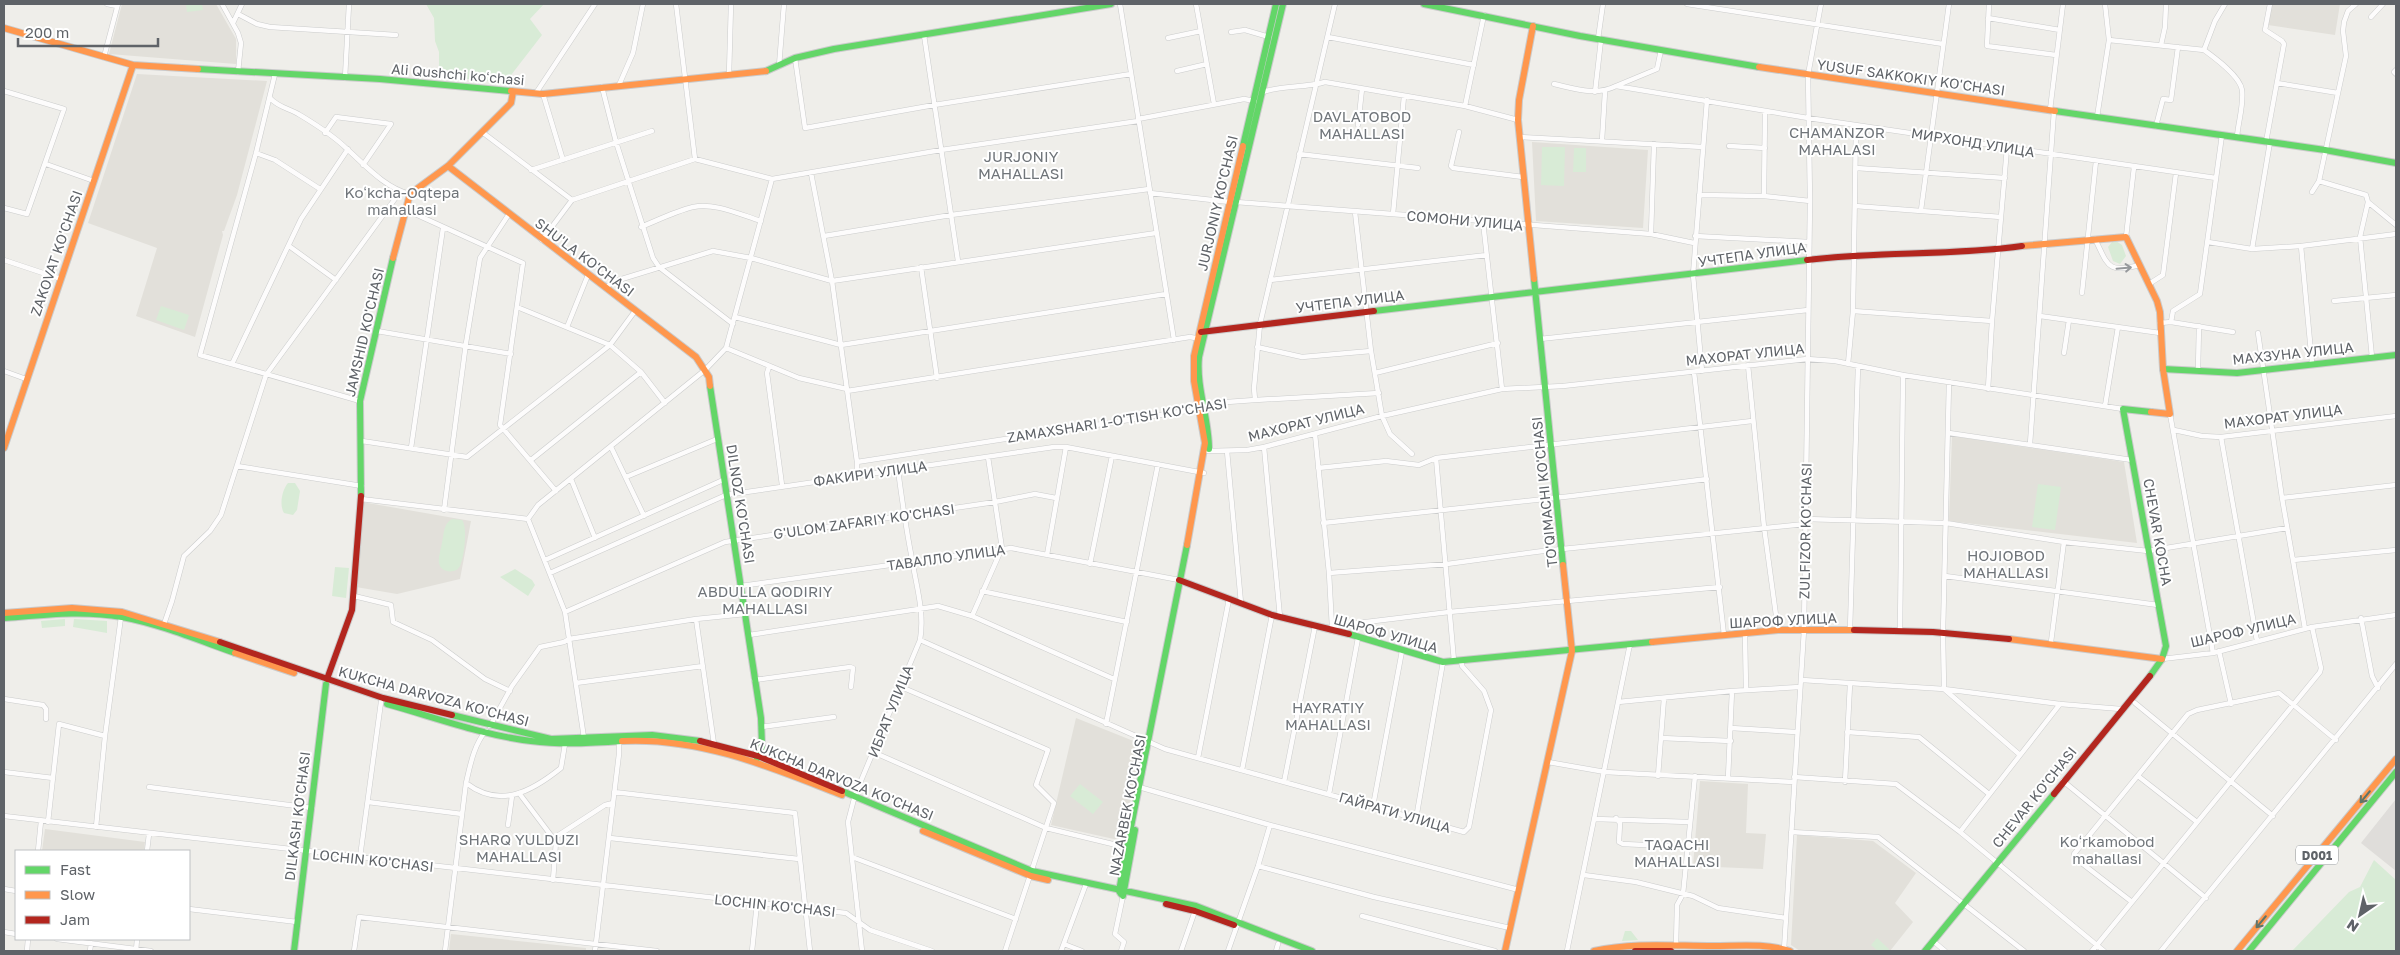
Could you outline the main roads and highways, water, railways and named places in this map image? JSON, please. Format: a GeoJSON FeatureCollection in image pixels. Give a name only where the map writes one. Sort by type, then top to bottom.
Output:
{"type":"FeatureCollection","features":[{"type":"Feature","properties":{"kind":"main road","name":"Ali Qushchi koʻchasi"},"geometry":{"type":"LineString","coordinates":[[4,28],[133,65],[344,78],[540,94],[685,78],[762,73],[795,58],[834,49],[1111,4]]}},
{"type":"Feature","properties":{"kind":"main road","name":"JURJONIY KO'CHASI"},"geometry":{"type":"LineString","coordinates":[[1201,408],[1193,376],[1276,4]]}},
{"type":"Feature","properties":{"kind":"main road","name":"JURJONIY KO'CHASI"},"geometry":{"type":"LineString","coordinates":[[1233,202],[1263,92],[1283,4]]}},
{"type":"Feature","properties":{"kind":"main road","name":"YUSUF SAKKOKIY KO'CHASI"},"geometry":{"type":"LineString","coordinates":[[1424,4],[1599,39],[1808,75],[2396,161]]}},
{"type":"Feature","properties":{"kind":"main road","name":"TO'QIMACHI KO'CHASI"},"geometry":{"type":"LineString","coordinates":[[1505,951],[1572,651],[1518,120],[1519,102],[1533,26]]}},
{"type":"Feature","properties":{"kind":"main road","name":"ZAKOVAT KO'CHASI"},"geometry":{"type":"LineString","coordinates":[[4,448],[133,65]]}},
{"type":"Feature","properties":{"kind":"main road"},"geometry":{"type":"LineString","coordinates":[[448,166],[511,103],[513,92]]}},
{"type":"Feature","properties":{"kind":"main road","name":"JAMSHID KO'CHASI"},"geometry":{"type":"LineString","coordinates":[[326,682],[352,610],[362,486],[360,401],[404,209],[410,194],[448,166]]}},
{"type":"Feature","properties":{"kind":"main road","name":"SHU'LA KO'CHASI"},"geometry":{"type":"LineString","coordinates":[[448,166],[696,358],[705,370]]}},
{"type":"Feature","properties":{"kind":"main road","name":"УЧТЕПА УЛИЦА"},"geometry":{"type":"LineString","coordinates":[[1202,336],[1260,324],[1693,275],[1854,254],[1978,252],[2045,243],[2126,237],[2159,307],[2163,369]]}},
{"type":"Feature","properties":{"kind":"main road","name":"МАХЗУНА УЛИЦА"},"geometry":{"type":"LineString","coordinates":[[2163,369],[2198,369],[2237,373],[2396,354]]}},
{"type":"Feature","properties":{"kind":"main road","name":"МАХОРАТ УЛИЦА"},"geometry":{"type":"LineString","coordinates":[[2123,409],[2170,414],[2163,369]]}},
{"type":"Feature","properties":{"kind":"main road","name":"DILNOZ KO'CHASI"},"geometry":{"type":"LineString","coordinates":[[705,370],[709,377],[761,727],[762,746],[757,759]]}},
{"type":"Feature","properties":{"kind":"main road","name":"NAZARBEK KO'CHASI"},"geometry":{"type":"LineString","coordinates":[[1122,893],[1149,743],[1207,450],[1201,408]]}},
{"type":"Feature","properties":{"kind":"main road","name":"CHEVAR KOCHA"},"geometry":{"type":"LineString","coordinates":[[2123,409],[2166,646],[2162,659]]}},
{"type":"Feature","properties":{"kind":"main road","name":"ШАРОФ УЛИЦА"},"geometry":{"type":"LineString","coordinates":[[1181,581],[1272,615],[1315,626],[1332,628],[1358,638],[1443,662],[1778,630],[1900,630],[1943,633],[2051,642],[2162,659]]}},
{"type":"Feature","properties":{"kind":"main road","name":"KUKCHA DARVOZA KO'CHASI"},"geometry":{"type":"LineString","coordinates":[[4,613],[72,608],[122,614],[382,700],[536,742],[565,744],[663,735],[714,744],[854,797],[1032,874],[1085,886],[1196,906],[1297,951]]}},
{"type":"Feature","properties":{"kind":"main road","name":"KUKCHA DARVOZA KO'CHASI"},"geometry":{"type":"LineString","coordinates":[[4,618],[72,613],[122,614]]}},
{"type":"Feature","properties":{"kind":"main road","name":"CHEVAR KO'CHASI"},"geometry":{"type":"LineString","coordinates":[[1925,951],[2162,659]]}},
{"type":"Feature","properties":{"kind":"main road","name":"DILKASH KO'CHASI"},"geometry":{"type":"LineString","coordinates":[[294,951],[326,682]]}},
{"type":"Feature","properties":{"kind":"main road","name":"KUKCHA DARVOZA KO'CHASI"},"geometry":{"type":"LineString","coordinates":[[488,729],[546,738],[619,739],[676,743],[757,759]]}},
{"type":"Feature","properties":{"kind":"main road","name":"D001"},"geometry":{"type":"LineString","coordinates":[[2237,951],[2396,759]]}},
{"type":"Feature","properties":{"kind":"main road","name":"D001"},"geometry":{"type":"LineString","coordinates":[[2250,951],[2396,772]]}},
{"type":"Feature","properties":{"kind":"main road"},"geometry":{"type":"LineString","coordinates":[[2382,776],[2389,781]]}},
{"type":"Feature","properties":{"kind":"main road","name":"KUKCHA DARVOZA KO'CHASI"},"geometry":{"type":"LineString","coordinates":[[1122,893],[1195,911],[1312,951]]}},
{"type":"Feature","properties":{"kind":"main road"},"geometry":{"type":"LineString","coordinates":[[1635,951],[1768,946],[1786,950]]}},
{"type":"Feature","properties":{"kind":"main road"},"geometry":{"type":"LineString","coordinates":[[1594,951],[1619,947],[1673,949]]}},
{"type":"Feature","properties":{"kind":"district","name":"DAVLATOBOD MAHALLASI"},"geometry":{"type":"Point","coordinates":[1362,124]}},
{"type":"Feature","properties":{"kind":"district","name":"CHAMANZOR MAHALASI"},"geometry":{"type":"Point","coordinates":[1837,140]}},
{"type":"Feature","properties":{"kind":"district","name":"JURJONIY MAHALLASI"},"geometry":{"type":"Point","coordinates":[1021,164]}},
{"type":"Feature","properties":{"kind":"district","name":"Koʻkcha-Oqtepa mahallasi"},"geometry":{"type":"Point","coordinates":[402,200]}},
{"type":"Feature","properties":{"kind":"district","name":"HOJIOBOD MAHALLASI"},"geometry":{"type":"Point","coordinates":[2006,564]}},
{"type":"Feature","properties":{"kind":"district","name":"ABDULLA QODIRIY MAHALLASI"},"geometry":{"type":"Point","coordinates":[765,600]}},
{"type":"Feature","properties":{"kind":"district","name":"HAYRATIY MAHALLASI"},"geometry":{"type":"Point","coordinates":[1328,716]}},
{"type":"Feature","properties":{"kind":"district","name":"SHARQ YULDUZI MAHALLASI"},"geometry":{"type":"Point","coordinates":[519,848]}},
{"type":"Feature","properties":{"kind":"district","name":"Koʻrkamobod mahallasi"},"geometry":{"type":"Point","coordinates":[2107,850]}},
{"type":"Feature","properties":{"kind":"district","name":"TAQACHI MAHALLASI"},"geometry":{"type":"Point","coordinates":[1677,852]}}]}
